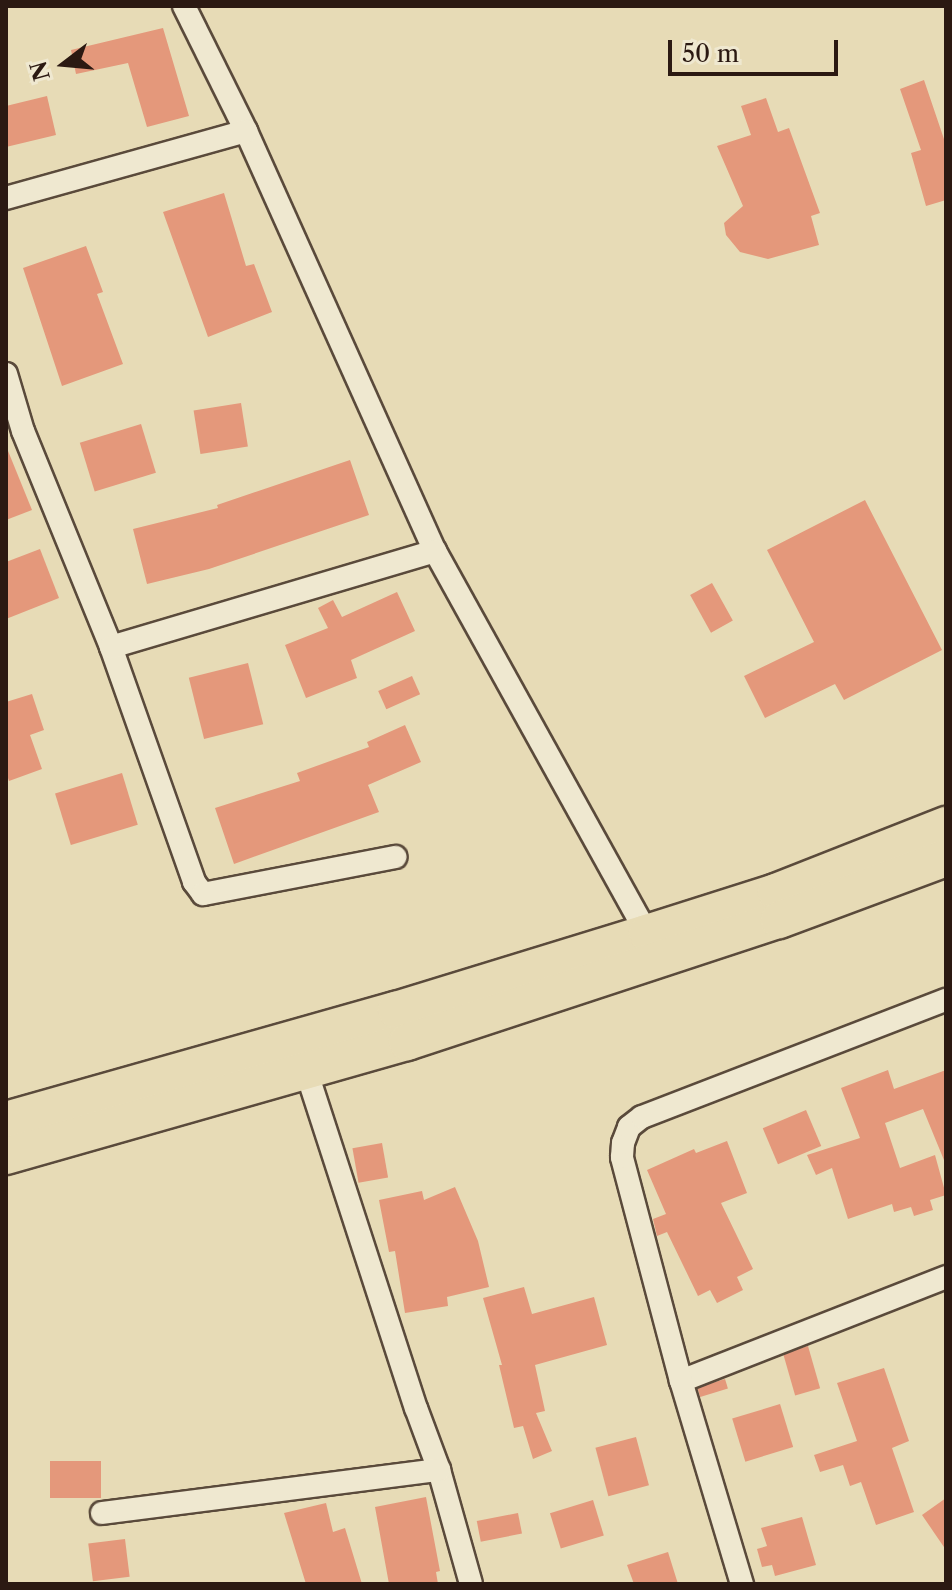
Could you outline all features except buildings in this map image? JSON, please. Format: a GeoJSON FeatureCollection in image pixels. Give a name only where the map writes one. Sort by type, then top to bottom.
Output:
{"type":"FeatureCollection","features":[{"type":"Feature","properties":{"kind":"highway"},"geometry":{"type":"LineString","coordinates":[[6,1120],[396,1010],[647,933],[776,892],[946,825]]}},
{"type":"Feature","properties":{"kind":"highway"},"geometry":{"type":"LineString","coordinates":[[6,1156],[407,1042],[779,920],[946,858]]}},
{"type":"Feature","properties":{"kind":"street"},"geometry":{"type":"LineString","coordinates":[[184,6],[246,131],[435,551],[647,933]]}},
{"type":"Feature","properties":{"kind":"street"},"geometry":{"type":"LineString","coordinates":[[6,198],[246,131]]}},
{"type":"Feature","properties":{"kind":"street"},"geometry":{"type":"LineString","coordinates":[[6,374],[14,433],[111,647],[194,882],[203,894],[395,857]]}},
{"type":"Feature","properties":{"kind":"street"},"geometry":{"type":"LineString","coordinates":[[111,647],[435,551]]}},
{"type":"Feature","properties":{"kind":"street"},"geometry":{"type":"LineString","coordinates":[[742,1584],[681,1381],[622,1157],[629,1127],[642,1117],[946,1000]]}},
{"type":"Feature","properties":{"kind":"street"},"geometry":{"type":"LineString","coordinates":[[306,1070],[439,1470],[471,1584]]}},
{"type":"Feature","properties":{"kind":"street"},"geometry":{"type":"LineString","coordinates":[[681,1381],[946,1277]]}},
{"type":"Feature","properties":{"kind":"street"},"geometry":{"type":"LineString","coordinates":[[102,1513],[439,1470]]}}]}
